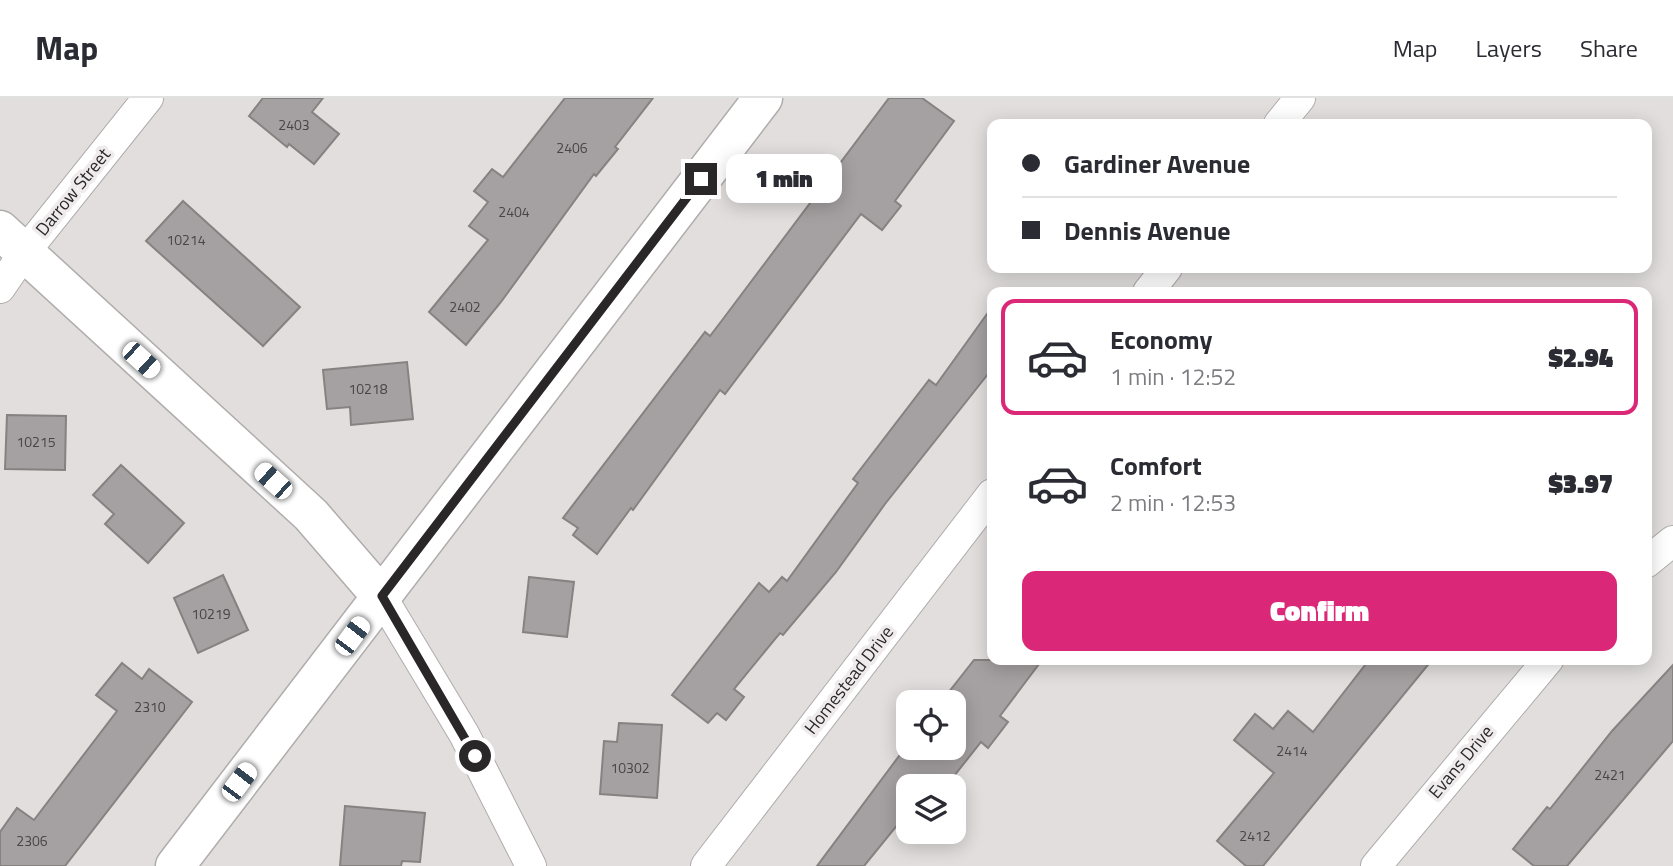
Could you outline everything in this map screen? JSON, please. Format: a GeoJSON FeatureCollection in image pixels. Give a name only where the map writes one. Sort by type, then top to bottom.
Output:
{"type":"FeatureCollection","features":[{"type":"Feature","properties":{"kind":"street","name":"Darrow Street"},"geometry":{"type":"LineString","coordinates":[[0,288],[12,242],[148,98]]}},
{"type":"Feature","properties":{"kind":"street"},"geometry":{"type":"LineString","coordinates":[[175,866],[763,98]]}},
{"type":"Feature","properties":{"kind":"street"},"geometry":{"type":"LineString","coordinates":[[1283,119],[1300,98]]}},
{"type":"Feature","properties":{"kind":"street"},"geometry":{"type":"LineString","coordinates":[[12,242],[311,515],[382,596],[464,734],[531,866]]}},
{"type":"Feature","properties":{"kind":"street"},"geometry":{"type":"LineString","coordinates":[[1152,287],[1163,273]]}},
{"type":"Feature","properties":{"kind":"street","name":"Homestead Drive"},"geometry":{"type":"LineString","coordinates":[[706,866],[987,501]]}},
{"type":"Feature","properties":{"kind":"street"},"geometry":{"type":"LineString","coordinates":[[1652,558],[1673,541]]}},
{"type":"Feature","properties":{"kind":"street","name":"Evans Drive"},"geometry":{"type":"LineString","coordinates":[[1376,866],[1544,665]]}},
{"type":"Feature","properties":{"kind":"building"},"geometry":{"type":"Polygon","coordinates":[[[263,98],[323,98],[312,112],[339,134],[314,164],[289,144],[287,147],[249,116],[263,98]]]}},
{"type":"Feature","properties":{"kind":"building"},"geometry":{"type":"Polygon","coordinates":[[[565,98],[653,98],[615,147],[618,149],[596,176],[594,174],[501,302],[466,345],[429,312],[488,240],[469,226],[488,202],[474,191],[492,169],[503,177],[565,98]]]}},
{"type":"Feature","properties":{"kind":"building"},"geometry":{"type":"Polygon","coordinates":[[[889,98],[922,98],[954,121],[895,201],[901,206],[882,230],[861,214],[725,394],[720,390],[633,510],[631,508],[597,554],[573,535],[578,528],[563,518],[705,332],[710,336],[889,98]]]}},
{"type":"Feature","properties":{"kind":"building"},"geometry":{"type":"Polygon","coordinates":[[[183,201],[300,307],[263,346],[146,241],[183,201]]]}},
{"type":"Feature","properties":{"kind":"building"},"geometry":{"type":"Polygon","coordinates":[[[987,314],[987,375],[885,504],[836,572],[783,635],[780,633],[734,689],[744,697],[726,720],[717,713],[708,723],[672,695],[759,583],[769,592],[782,577],[787,581],[858,483],[853,479],[929,380],[936,385],[987,314]]]}},
{"type":"Feature","properties":{"kind":"building"},"geometry":{"type":"Polygon","coordinates":[[[407,362],[413,419],[351,425],[350,407],[327,409],[323,370],[407,362]]]}},
{"type":"Feature","properties":{"kind":"building"},"geometry":{"type":"Polygon","coordinates":[[[7,415],[66,416],[65,470],[5,469],[7,415]]]}},
{"type":"Feature","properties":{"kind":"building"},"geometry":{"type":"Polygon","coordinates":[[[121,465],[184,523],[148,563],[105,524],[114,514],[93,495],[121,465]]]}},
{"type":"Feature","properties":{"kind":"building"},"geometry":{"type":"Polygon","coordinates":[[[223,575],[248,630],[198,653],[174,598],[223,575]]]}},
{"type":"Feature","properties":{"kind":"building"},"geometry":{"type":"Polygon","coordinates":[[[529,577],[574,582],[567,637],[523,632],[529,577]]]}},
{"type":"Feature","properties":{"kind":"building"},"geometry":{"type":"Polygon","coordinates":[[[974,660],[987,660],[987,665],[1038,665],[1000,716],[1008,722],[988,748],[981,742],[956,774],[896,774],[896,827],[864,866],[817,866],[896,760],[966,760],[966,690],[950,690],[974,660]]]}},
{"type":"Feature","properties":{"kind":"building"},"geometry":{"type":"Polygon","coordinates":[[[122,663],[142,679],[149,669],[192,702],[65,866],[0,866],[0,832],[17,808],[34,820],[117,711],[96,695],[122,663]]]}},
{"type":"Feature","properties":{"kind":"building"},"geometry":{"type":"Polygon","coordinates":[[[1365,665],[1428,665],[1263,866],[1246,866],[1217,841],[1274,773],[1234,740],[1255,714],[1273,729],[1288,711],[1313,732],[1365,665]]]}},
{"type":"Feature","properties":{"kind":"building"},"geometry":{"type":"Polygon","coordinates":[[[1673,665],[1673,741],[1567,866],[1534,866],[1513,849],[1547,807],[1550,809],[1612,731],[1673,665]]]}},
{"type":"Feature","properties":{"kind":"building"},"geometry":{"type":"Polygon","coordinates":[[[619,723],[662,725],[657,798],[600,794],[604,741],[617,742],[619,723]]]}},
{"type":"Feature","properties":{"kind":"building"},"geometry":{"type":"Polygon","coordinates":[[[345,806],[425,813],[420,862],[402,861],[401,866],[340,866],[345,806]]]}},
{"type":"Feature","properties":{"kind":"route"},"geometry":{"type":"LineString","coordinates":[[475,756],[382,596],[701,179]]}}]}
